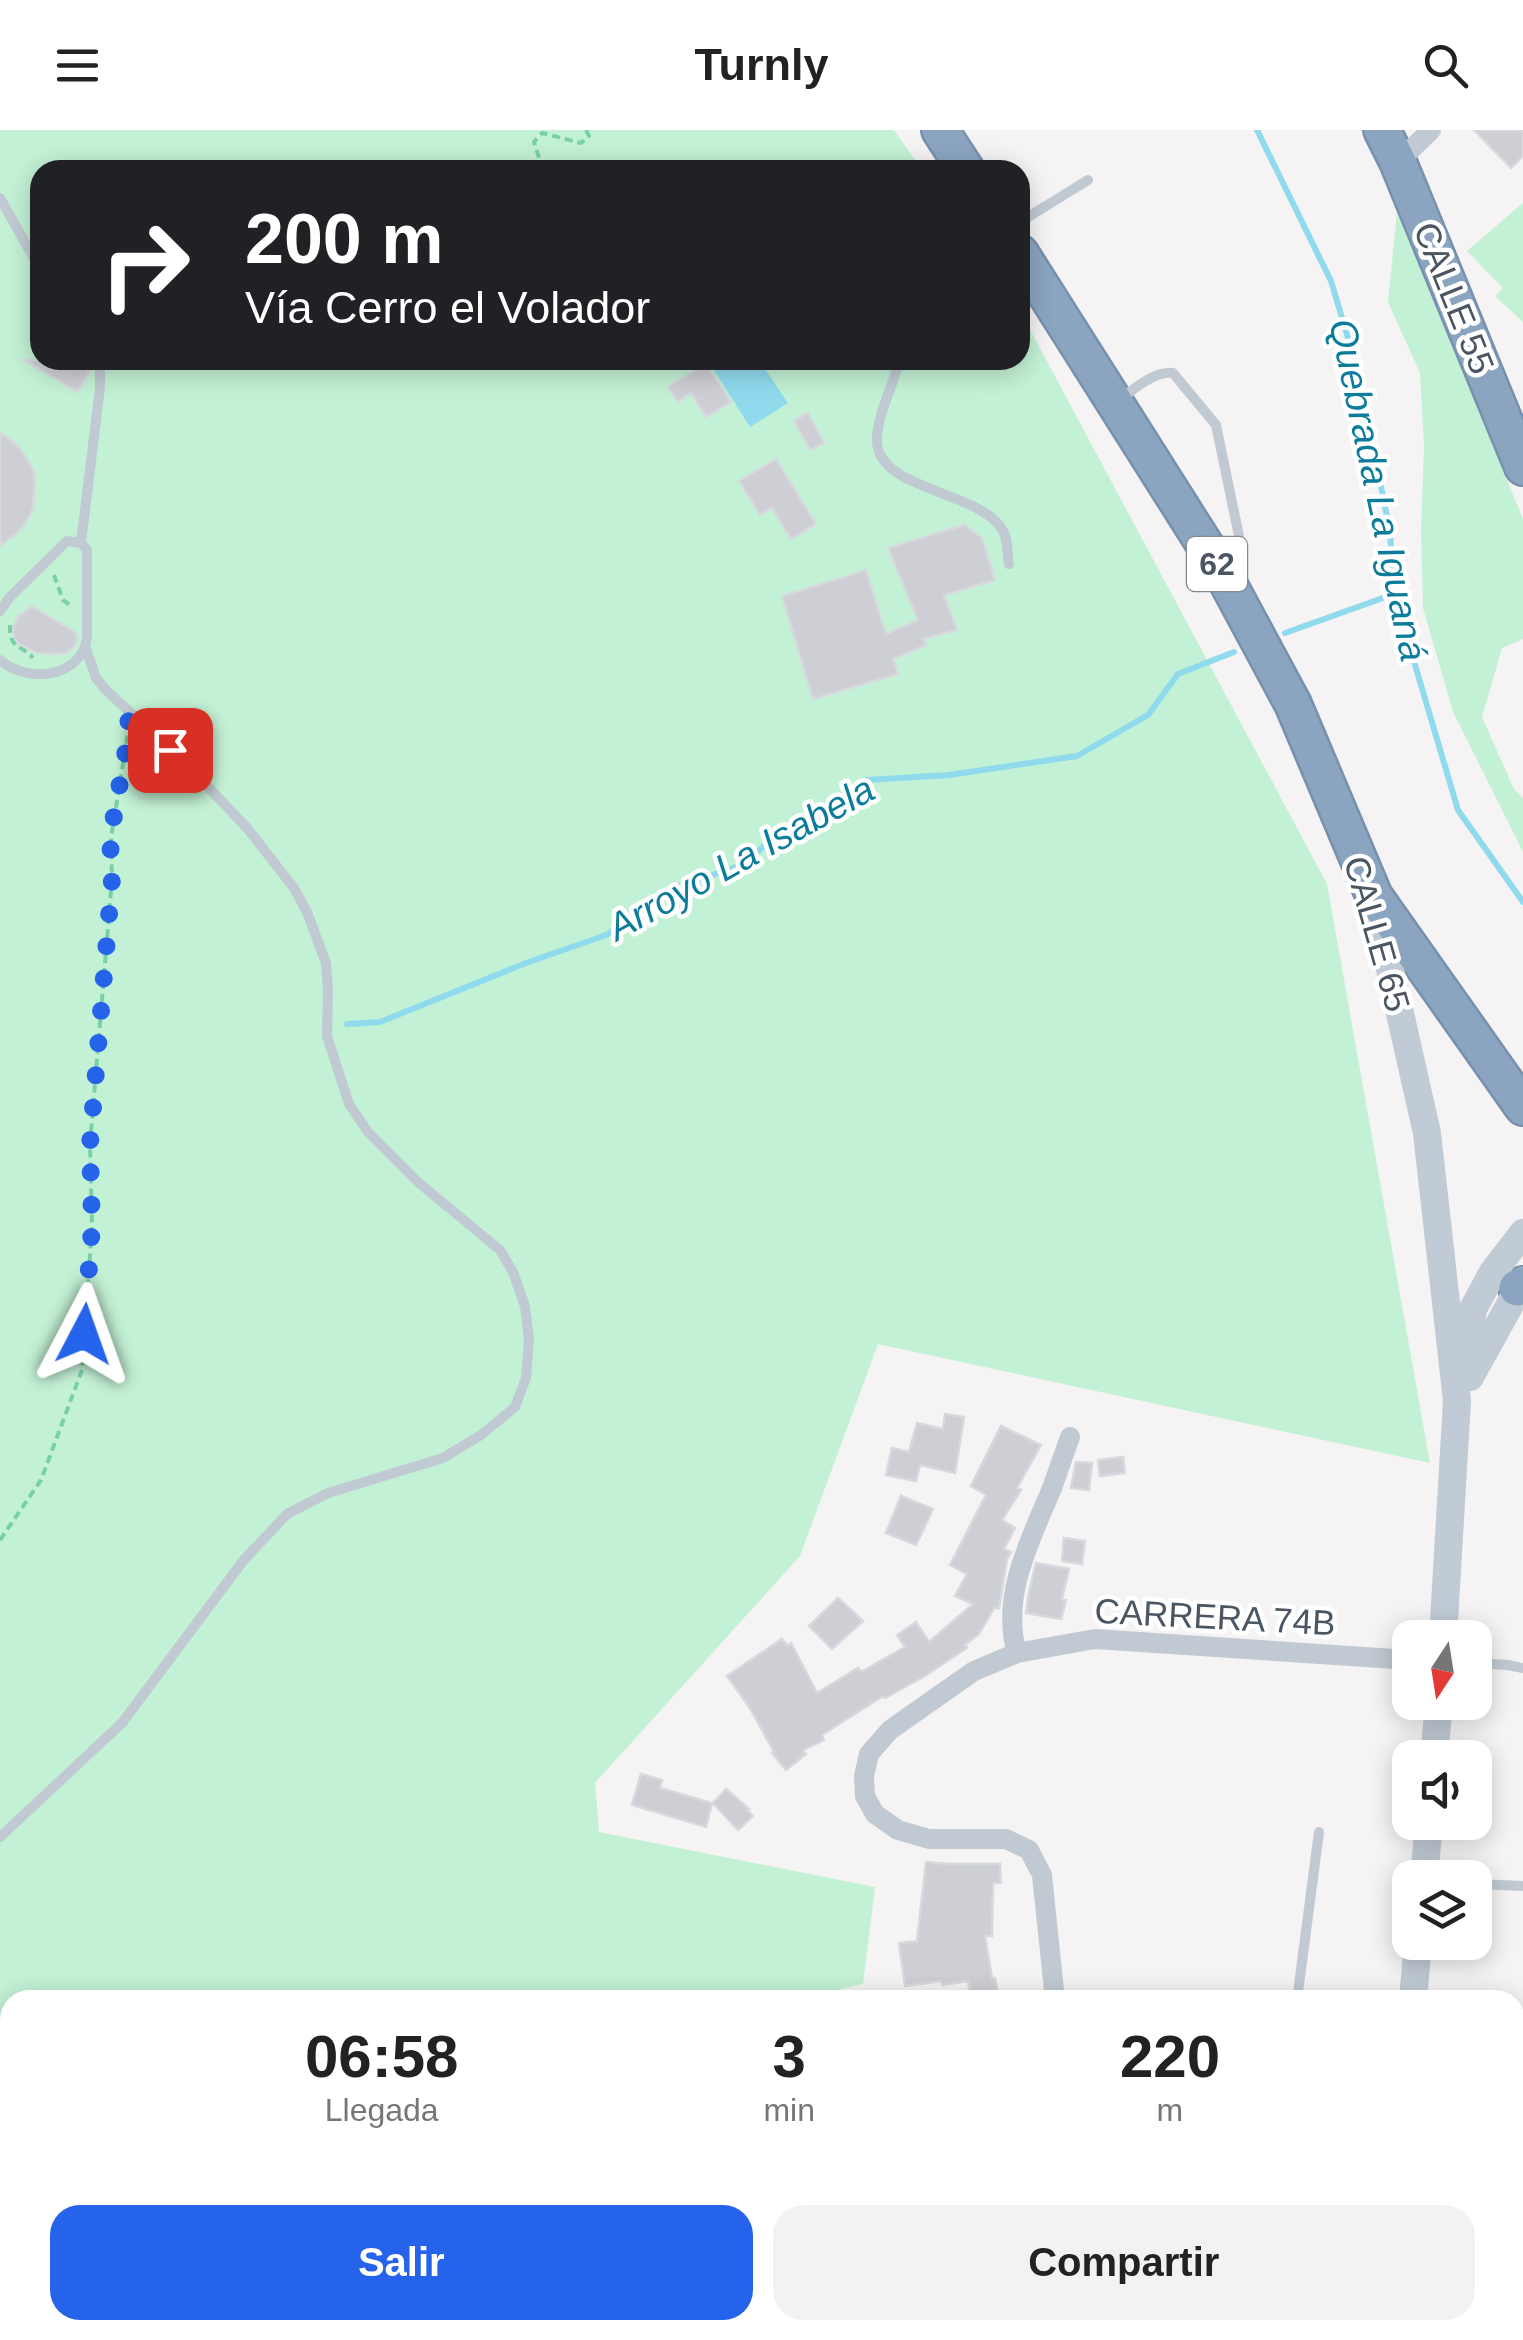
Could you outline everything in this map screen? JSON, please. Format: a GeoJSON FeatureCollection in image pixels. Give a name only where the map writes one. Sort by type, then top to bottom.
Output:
{"type":"FeatureCollection","features":[{"type":"Feature","properties":{"kind":"highway"},"geometry":{"type":"LineString","coordinates":[[940,130],[960,160]]}},
{"type":"Feature","properties":{"kind":"highway","name":"CALLE 55"},"geometry":{"type":"LineString","coordinates":[[1382,130],[1523,466]]}},
{"type":"Feature","properties":{"kind":"highway","name":"CALLE 65"},"geometry":{"type":"LineString","coordinates":[[1030,269],[1222,572],[1292,704],[1374,896]]}},
{"type":"Feature","properties":{"kind":"highway","name":"62"},"geometry":{"type":"LineString","coordinates":[[1374,896],[1523,1107]]}},
{"type":"Feature","properties":{"kind":"main road","name":"CALLE 65"},"geometry":{"type":"LineString","coordinates":[[1374,896],[1427,1134],[1457,1401],[1445,1620]]}},
{"type":"Feature","properties":{"kind":"main road"},"geometry":{"type":"LineString","coordinates":[[1457,1401],[1473,1310],[1493,1272],[1523,1234]]}},
{"type":"Feature","properties":{"kind":"main road"},"geometry":{"type":"LineString","coordinates":[[1457,1401],[1521,1284]]}},
{"type":"Feature","properties":{"kind":"main road"},"geometry":{"type":"LineString","coordinates":[[1414,1990],[1416,1960]]}},
{"type":"Feature","properties":{"kind":"street"},"geometry":{"type":"LineString","coordinates":[[1398,162],[1430,130]]}},
{"type":"Feature","properties":{"kind":"street"},"geometry":{"type":"LineString","coordinates":[[1017,1653],[1012,1623],[1020,1570],[1070,1436]]}},
{"type":"Feature","properties":{"kind":"street","name":"CARRERA 74B"},"geometry":{"type":"LineString","coordinates":[[1054,1990],[1042,1875],[1028,1850],[1006,1839],[929,1840],[898,1830],[875,1814],[865,1796],[864,1776],[868,1754],[890,1730],[974,1671],[1017,1653],[1095,1638],[1392,1659]]}},
{"type":"Feature","properties":{"kind":"lane"},"geometry":{"type":"LineString","coordinates":[[1030,216],[1088,180]]}},
{"type":"Feature","properties":{"kind":"lane"},"geometry":{"type":"LineString","coordinates":[[0,198],[30,251]]}},
{"type":"Feature","properties":{"kind":"lane"},"geometry":{"type":"LineString","coordinates":[[80,543],[101,370]]}},
{"type":"Feature","properties":{"kind":"lane"},"geometry":{"type":"LineString","coordinates":[[896,370],[879,426],[879,455],[888,467],[905,478],[992,519],[1004,532],[1009,564]]}},
{"type":"Feature","properties":{"kind":"lane"},"geometry":{"type":"LineString","coordinates":[[1116,402],[1156,375],[1173,373],[1216,425],[1240,541],[1238,552],[1222,572]]}},
{"type":"Feature","properties":{"kind":"lane"},"geometry":{"type":"LineString","coordinates":[[0,611],[68,541],[80,543],[87,550],[86,649],[96,678],[225,804],[294,888],[308,912],[326,963],[327,1036],[348,1104],[380,1145],[500,1250],[524,1306],[528,1340],[526,1378],[515,1408],[443,1458],[328,1492],[287,1514],[243,1562],[122,1724],[0,1837]]}},
{"type":"Feature","properties":{"kind":"lane"},"geometry":{"type":"LineString","coordinates":[[0,660],[13,669],[46,674],[63,671],[76,663],[86,649]]}},
{"type":"Feature","properties":{"kind":"lane"},"geometry":{"type":"LineString","coordinates":[[1492,1664],[1523,1668]]}},
{"type":"Feature","properties":{"kind":"lane"},"geometry":{"type":"LineString","coordinates":[[1298,1990],[1318,1832]]}},
{"type":"Feature","properties":{"kind":"lane"},"geometry":{"type":"LineString","coordinates":[[1492,1885],[1523,1886]]}},
{"type":"Feature","properties":{"kind":"path"},"geometry":{"type":"LineString","coordinates":[[540,160],[534,142],[542,132],[581,143],[589,136],[586,130]]}},
{"type":"Feature","properties":{"kind":"path"},"geometry":{"type":"LineString","coordinates":[[44,563],[63,600],[70,605],[77,628],[87,629]]}},
{"type":"Feature","properties":{"kind":"path"},"geometry":{"type":"LineString","coordinates":[[11,620],[11,640],[27,652]]}},
{"type":"Feature","properties":{"kind":"path"},"geometry":{"type":"LineString","coordinates":[[0,1540],[40,1480],[82,1370],[92,1227],[90,1144],[112,879],[110,838],[129,713]]}},
{"type":"Feature","properties":{"kind":"green space"},"geometry":{"type":"Polygon","coordinates":[[[0,130],[894,130],[915,160],[30,160],[30,370],[1030,370],[1030,330],[1327,884],[1430,1463],[878,1344],[800,1556],[595,1783],[599,1832],[875,1887],[863,1984],[837,1990],[0,1990],[0,130]]]}},
{"type":"Feature","properties":{"kind":"green space"},"geometry":{"type":"Polygon","coordinates":[[[1523,203],[1523,322],[1495,296],[1503,288],[1467,251],[1523,203]]]}},
{"type":"Feature","properties":{"kind":"green space"},"geometry":{"type":"Polygon","coordinates":[[[1397,212],[1523,519],[1523,639],[1502,648],[1482,717],[1514,789],[1523,798],[1523,852],[1453,712],[1423,608],[1424,447],[1420,373],[1388,302],[1397,212]]]}},
{"type":"Feature","properties":{"kind":"water"},"geometry":{"type":"Polygon","coordinates":[[[714,370],[766,370],[788,403],[750,427],[714,370]]]}},
{"type":"Feature","properties":{"kind":"building"},"geometry":{"type":"Polygon","coordinates":[[[1474,130],[1523,130],[1523,156],[1511,168],[1474,130]]]}},
{"type":"Feature","properties":{"kind":"building"},"geometry":{"type":"Polygon","coordinates":[[[41,370],[90,371],[78,392],[41,370]]]}},
{"type":"Feature","properties":{"kind":"building"},"geometry":{"type":"Polygon","coordinates":[[[695,370],[710,370],[731,402],[706,417],[691,393],[678,402],[668,387],[695,370]]]}},
{"type":"Feature","properties":{"kind":"building"},"geometry":{"type":"Polygon","coordinates":[[[808,413],[824,443],[810,450],[794,420],[808,413]]]}},
{"type":"Feature","properties":{"kind":"building"},"geometry":{"type":"Polygon","coordinates":[[[0,432],[26,457],[35,482],[33,509],[26,522],[0,546],[0,432]]]}},
{"type":"Feature","properties":{"kind":"building"},"geometry":{"type":"Polygon","coordinates":[[[776,459],[816,524],[791,539],[772,508],[760,515],[739,481],[776,459]]]}},
{"type":"Feature","properties":{"kind":"building"},"geometry":{"type":"Polygon","coordinates":[[[964,525],[982,538],[995,580],[944,595],[957,630],[923,639],[926,645],[893,659],[898,674],[813,699],[782,596],[866,570],[886,634],[918,620],[888,548],[964,525]]]}},
{"type":"Feature","properties":{"kind":"building"},"geometry":{"type":"Polygon","coordinates":[[[32,606],[76,633],[74,647],[67,653],[54,654],[37,653],[20,645],[13,628],[18,617],[32,606]]]}},
{"type":"Feature","properties":{"kind":"building"},"geometry":{"type":"Polygon","coordinates":[[[945,1414],[964,1417],[955,1473],[920,1465],[916,1481],[886,1475],[892,1448],[909,1452],[917,1423],[943,1429],[945,1414]]]}},
{"type":"Feature","properties":{"kind":"building"},"geometry":{"type":"Polygon","coordinates":[[[1001,1426],[1041,1445],[1017,1488],[1021,1490],[1002,1520],[1015,1528],[1004,1549],[1011,1552],[999,1608],[994,1608],[979,1634],[965,1645],[967,1648],[822,1735],[824,1740],[803,1750],[806,1754],[786,1770],[727,1676],[782,1639],[788,1646],[791,1643],[817,1693],[858,1668],[861,1672],[905,1647],[897,1635],[916,1622],[929,1642],[973,1604],[955,1596],[967,1574],[950,1565],[986,1495],[971,1486],[1001,1426]]]}},
{"type":"Feature","properties":{"kind":"building"},"geometry":{"type":"Polygon","coordinates":[[[1123,1457],[1125,1473],[1100,1476],[1098,1460],[1123,1457]]]}},
{"type":"Feature","properties":{"kind":"building"},"geometry":{"type":"Polygon","coordinates":[[[1076,1462],[1092,1463],[1089,1490],[1071,1488],[1076,1462]]]}},
{"type":"Feature","properties":{"kind":"building"},"geometry":{"type":"Polygon","coordinates":[[[901,1496],[933,1509],[916,1545],[886,1533],[901,1496]]]}},
{"type":"Feature","properties":{"kind":"building"},"geometry":{"type":"Polygon","coordinates":[[[1064,1538],[1085,1541],[1082,1564],[1062,1561],[1064,1538]]]}},
{"type":"Feature","properties":{"kind":"building"},"geometry":{"type":"Polygon","coordinates":[[[1036,1563],[1069,1569],[1061,1619],[1026,1613],[1036,1563]]]}},
{"type":"Feature","properties":{"kind":"building"},"geometry":{"type":"Polygon","coordinates":[[[838,1598],[863,1621],[832,1649],[809,1626],[838,1598]]]}},
{"type":"Feature","properties":{"kind":"building"},"geometry":{"type":"Polygon","coordinates":[[[641,1774],[662,1780],[660,1788],[712,1803],[706,1827],[632,1805],[641,1774]]]}},
{"type":"Feature","properties":{"kind":"building"},"geometry":{"type":"Polygon","coordinates":[[[726,1789],[753,1816],[738,1830],[713,1803],[726,1789]]]}},
{"type":"Feature","properties":{"kind":"building"},"geometry":{"type":"Polygon","coordinates":[[[926,1862],[1000,1864],[1001,1883],[993,1883],[992,1936],[985,1936],[997,1990],[969,1990],[968,1981],[905,1986],[899,1943],[917,1941],[926,1862]]]}},
{"type":"Feature","properties":{"kind":"waterway","name":"Quebrada La Iguaná"},"geometry":{"type":"LineString","coordinates":[[1257,130],[1331,281],[1359,375],[1390,532],[1394,594],[1458,810],[1523,902]]}},
{"type":"Feature","properties":{"kind":"waterway","name":"Arroyo La Isabela"},"geometry":{"type":"LineString","coordinates":[[1285,633],[1394,594]]}},
{"type":"Feature","properties":{"kind":"waterway","name":"Arroyo La Isabela"},"geometry":{"type":"LineString","coordinates":[[347,1024],[380,1022],[606,935],[677,887],[742,865],[779,833],[867,780],[949,775],[1077,756],[1148,715],[1178,674],[1234,652]]}},
{"type":"Feature","properties":{"kind":"route"},"geometry":{"type":"LineString","coordinates":[[84,1334],[92,1227],[90,1144],[112,879],[110,838],[129,713],[170,750]]}}]}
